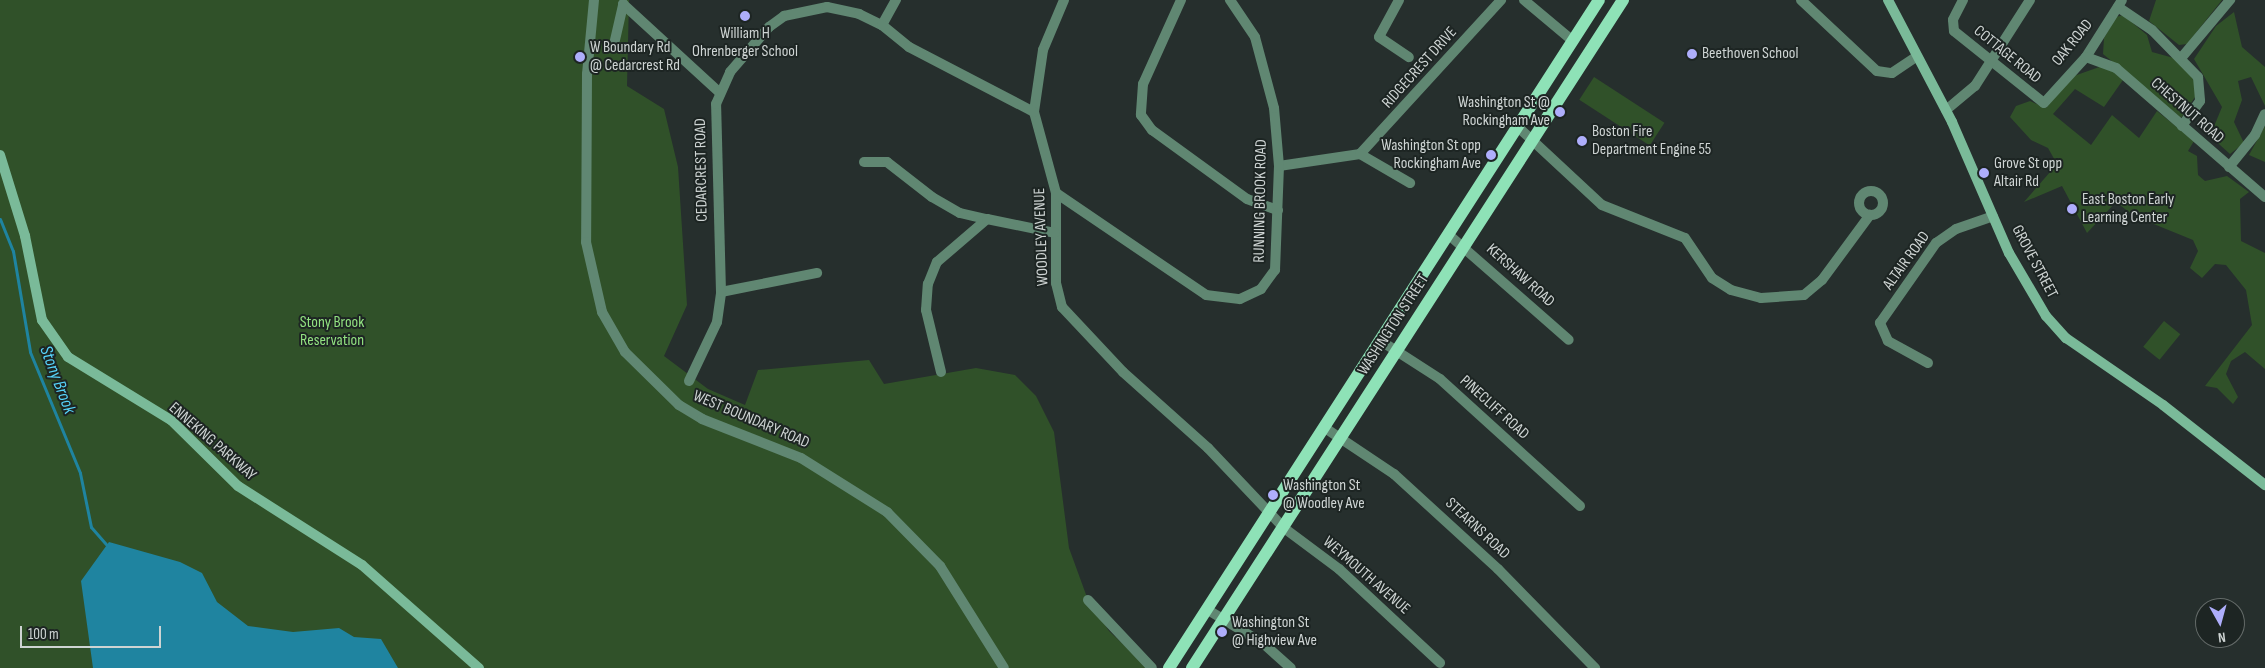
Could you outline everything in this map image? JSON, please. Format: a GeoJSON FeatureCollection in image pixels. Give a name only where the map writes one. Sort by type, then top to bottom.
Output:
{"type":"FeatureCollection","features":[{"type":"Feature","properties":{"kind":"main road","name":"WASHINGTON STREET"},"geometry":{"type":"LineString","coordinates":[[1169,668],[1272,512],[1599,0]]}},
{"type":"Feature","properties":{"kind":"main road","name":"WASHINGTON STREET"},"geometry":{"type":"LineString","coordinates":[[1192,668],[1534,142],[1623,0]]}},
{"type":"Feature","properties":{"kind":"main road","name":"GROVE STREET"},"geometry":{"type":"LineString","coordinates":[[1888,0],[1916,57],[1946,110],[1993,216],[2031,294],[2066,338],[2163,405],[2265,485]]}},
{"type":"Feature","properties":{"kind":"main road","name":"ENNEKING PARKWAY"},"geometry":{"type":"LineString","coordinates":[[0,155],[25,236],[42,320],[68,357],[171,420],[238,486],[362,565],[479,668]]}},
{"type":"Feature","properties":{"kind":"street","name":"WEST BOUNDARY ROAD"},"geometry":{"type":"LineString","coordinates":[[594,0],[587,74],[586,242],[602,312],[625,352],[678,405],[702,419],[801,458],[839,478],[886,512],[940,566],[1004,668]]}},
{"type":"Feature","properties":{"kind":"street"},"geometry":{"type":"LineString","coordinates":[[882,25],[896,0]]}},
{"type":"Feature","properties":{"kind":"street","name":"WOODLEY AVENUE"},"geometry":{"type":"LineString","coordinates":[[1064,0],[1043,50],[1034,112],[1056,193],[1056,282],[1062,307],[1075,325],[1272,512]]}},
{"type":"Feature","properties":{"kind":"street"},"geometry":{"type":"LineString","coordinates":[[1181,0],[1143,84],[1141,115],[1152,130],[1239,194],[1278,210]]}},
{"type":"Feature","properties":{"kind":"street","name":"RUNNING BROOK ROAD"},"geometry":{"type":"LineString","coordinates":[[1056,193],[1206,295],[1225,300],[1240,300],[1261,289],[1275,270],[1279,166],[1266,69],[1255,37],[1230,0]]}},
{"type":"Feature","properties":{"kind":"street"},"geometry":{"type":"LineString","coordinates":[[1399,0],[1380,37],[1408,57]]}},
{"type":"Feature","properties":{"kind":"street","name":"RIDGECREST DRIVE"},"geometry":{"type":"LineString","coordinates":[[1360,154],[1501,0]]}},
{"type":"Feature","properties":{"kind":"street"},"geometry":{"type":"LineString","coordinates":[[1524,0],[1573,42]]}},
{"type":"Feature","properties":{"kind":"street"},"geometry":{"type":"LineString","coordinates":[[1801,0],[1877,71],[1892,73],[1916,57]]}},
{"type":"Feature","properties":{"kind":"street","name":"COTTAGE ROAD"},"geometry":{"type":"LineString","coordinates":[[1964,0],[1953,27],[1991,64],[2044,103]]}},
{"type":"Feature","properties":{"kind":"street"},"geometry":{"type":"LineString","coordinates":[[1946,110],[1970,92],[1991,64],[2030,0]]}},
{"type":"Feature","properties":{"kind":"street"},"geometry":{"type":"LineString","coordinates":[[2182,57],[2230,0]]}},
{"type":"Feature","properties":{"kind":"street"},"geometry":{"type":"LineString","coordinates":[[2120,3],[2182,57],[2198,77],[2201,95],[2182,126]]}},
{"type":"Feature","properties":{"kind":"street","name":"OAK ROAD"},"geometry":{"type":"LineString","coordinates":[[2044,103],[2086,57],[2120,3]]}},
{"type":"Feature","properties":{"kind":"street"},"geometry":{"type":"LineString","coordinates":[[615,40],[623,4],[719,92]]}},
{"type":"Feature","properties":{"kind":"street","name":"CEDARCREST ROAD"},"geometry":{"type":"LineString","coordinates":[[689,381],[717,322],[721,292],[714,138],[719,92],[747,50],[784,16],[827,7],[882,25],[909,47],[1034,112]]}},
{"type":"Feature","properties":{"kind":"street","name":"CHESTNUT ROAD"},"geometry":{"type":"LineString","coordinates":[[2086,57],[2116,68],[2265,198]]}},
{"type":"Feature","properties":{"kind":"street"},"geometry":{"type":"LineString","coordinates":[[2229,167],[2255,136],[2265,114]]}},
{"type":"Feature","properties":{"kind":"street"},"geometry":{"type":"LineString","coordinates":[[1519,128],[1602,205],[1684,238],[1712,278],[1731,290],[1761,298],[1804,296],[1822,280],[1870,215]]}},
{"type":"Feature","properties":{"kind":"street"},"geometry":{"type":"LineString","coordinates":[[1279,166],[1360,154],[1410,183]]}},
{"type":"Feature","properties":{"kind":"street"},"geometry":{"type":"LineString","coordinates":[[864,162],[887,162],[960,213],[1055,233]]}},
{"type":"Feature","properties":{"kind":"street","name":"ALTAIR ROAD"},"geometry":{"type":"LineString","coordinates":[[1928,363],[1888,341],[1880,323],[1936,243],[1951,232],[1993,216]]}},
{"type":"Feature","properties":{"kind":"street"},"geometry":{"type":"LineString","coordinates":[[941,372],[926,310],[928,284],[937,262],[986,219]]}},
{"type":"Feature","properties":{"kind":"street","name":"KERSHAW ROAD"},"geometry":{"type":"LineString","coordinates":[[1450,235],[1466,246],[1569,340]]}},
{"type":"Feature","properties":{"kind":"street"},"geometry":{"type":"LineString","coordinates":[[721,292],[818,273]]}},
{"type":"Feature","properties":{"kind":"street","name":"PINECLIFF ROAD"},"geometry":{"type":"LineString","coordinates":[[1381,341],[1440,379],[1580,506]]}},
{"type":"Feature","properties":{"kind":"street","name":"STEARNS ROAD"},"geometry":{"type":"LineString","coordinates":[[1325,428],[1394,474],[1457,531],[1595,668]]}},
{"type":"Feature","properties":{"kind":"street","name":"WEYMOUTH AVENUE"},"geometry":{"type":"LineString","coordinates":[[1272,512],[1284,528],[1339,569],[1440,663]]}},
{"type":"Feature","properties":{"kind":"street"},"geometry":{"type":"LineString","coordinates":[[1088,600],[1152,668]]}},
{"type":"Feature","properties":{"kind":"street"},"geometry":{"type":"LineString","coordinates":[[1208,610],[1223,618],[1291,668]]}},
{"type":"Feature","properties":{"kind":"green space","name":"Stony Brook Reservation"},"geometry":{"type":"Polygon","coordinates":[[[0,0],[629,0],[627,86],[664,109],[678,167],[687,305],[664,356],[708,389],[745,405],[758,370],[869,360],[884,384],[976,368],[1015,375],[1036,396],[1054,432],[1069,548],[1088,600],[1109,631],[1148,668],[0,668],[0,0]]]}},
{"type":"Feature","properties":{"kind":"green space"},"geometry":{"type":"Polygon","coordinates":[[[2156,0],[2222,0],[2187,44],[2179,45],[2149,21],[2156,0]]]}},
{"type":"Feature","properties":{"kind":"green space"},"geometry":{"type":"Polygon","coordinates":[[[2234,12],[2242,47],[2265,67],[2265,106],[2251,77],[2238,81],[2242,100],[2234,122],[2244,143],[2230,154],[2210,136],[2222,107],[2194,59],[2216,26],[2234,12]]]}},
{"type":"Feature","properties":{"kind":"green space"},"geometry":{"type":"Polygon","coordinates":[[[2123,15],[2147,35],[2152,52],[2181,60],[2195,81],[2197,94],[2181,118],[2103,54],[2104,38],[2116,17],[2123,15]]]}},
{"type":"Feature","properties":{"kind":"green space"},"geometry":{"type":"Polygon","coordinates":[[[2105,65],[2123,80],[2104,107],[2075,89],[2053,114],[2091,145],[2112,115],[2139,138],[2157,111],[2194,141],[2188,151],[2197,156],[2198,175],[2205,181],[2227,176],[2249,192],[2240,199],[2241,241],[2265,253],[2265,369],[2245,352],[2231,361],[2226,374],[2238,397],[2233,404],[2217,388],[2205,386],[2252,325],[2246,290],[2226,265],[2215,264],[2202,278],[2190,268],[2198,251],[2193,240],[2134,216],[2116,202],[2087,233],[2062,186],[2024,202],[2057,164],[2048,148],[2031,140],[2010,117],[2016,106],[2030,101],[2046,108],[2071,77],[2105,65]]]}},
{"type":"Feature","properties":{"kind":"green space"},"geometry":{"type":"Polygon","coordinates":[[[1594,77],[1664,123],[1650,145],[1579,100],[1594,77]]]}},
{"type":"Feature","properties":{"kind":"green space"},"geometry":{"type":"Polygon","coordinates":[[[2265,126],[2265,162],[2249,155],[2265,126]]]}},
{"type":"Feature","properties":{"kind":"green space"},"geometry":{"type":"Polygon","coordinates":[[[2164,321],[2180,334],[2160,360],[2143,347],[2164,321]]]}},
{"type":"Feature","properties":{"kind":"water"},"geometry":{"type":"Polygon","coordinates":[[[109,542],[180,562],[202,573],[217,602],[248,626],[293,632],[339,628],[354,637],[381,639],[398,668],[93,668],[81,581],[109,542]]]}},
{"type":"Feature","properties":{"kind":"waterway","name":"Stony Brook"},"geometry":{"type":"LineString","coordinates":[[0,219],[13,251],[30,352],[80,473],[91,527],[106,544]]}},
{"type":"Feature","properties":{"kind":"place","name":"William H Ohrenberger School"},"geometry":{"type":"Point","coordinates":[745,16]}},
{"type":"Feature","properties":{"kind":"place","name":"Beethoven School"},"geometry":{"type":"Point","coordinates":[1692,54]}},
{"type":"Feature","properties":{"kind":"place","name":"W Boundary Rd @ Cedarcrest Rd"},"geometry":{"type":"Point","coordinates":[580,57]}},
{"type":"Feature","properties":{"kind":"place","name":"Washington St @ Rockingham Ave"},"geometry":{"type":"Point","coordinates":[1560,112]}},
{"type":"Feature","properties":{"kind":"place","name":"Boston Fire Department Engine 55"},"geometry":{"type":"Point","coordinates":[1582,141]}},
{"type":"Feature","properties":{"kind":"place","name":"Washington St opp Rockingham Ave"},"geometry":{"type":"Point","coordinates":[1491,155]}},
{"type":"Feature","properties":{"kind":"place","name":"Grove St opp Altair Rd"},"geometry":{"type":"Point","coordinates":[1984,173]}},
{"type":"Feature","properties":{"kind":"place","name":"East Boston Early Learning Center"},"geometry":{"type":"Point","coordinates":[2072,209]}},
{"type":"Feature","properties":{"kind":"place","name":"Washington St @ Woodley Ave"},"geometry":{"type":"Point","coordinates":[1273,495]}},
{"type":"Feature","properties":{"kind":"place","name":"Washington St @ Highview Ave"},"geometry":{"type":"Point","coordinates":[1222,632]}}]}
